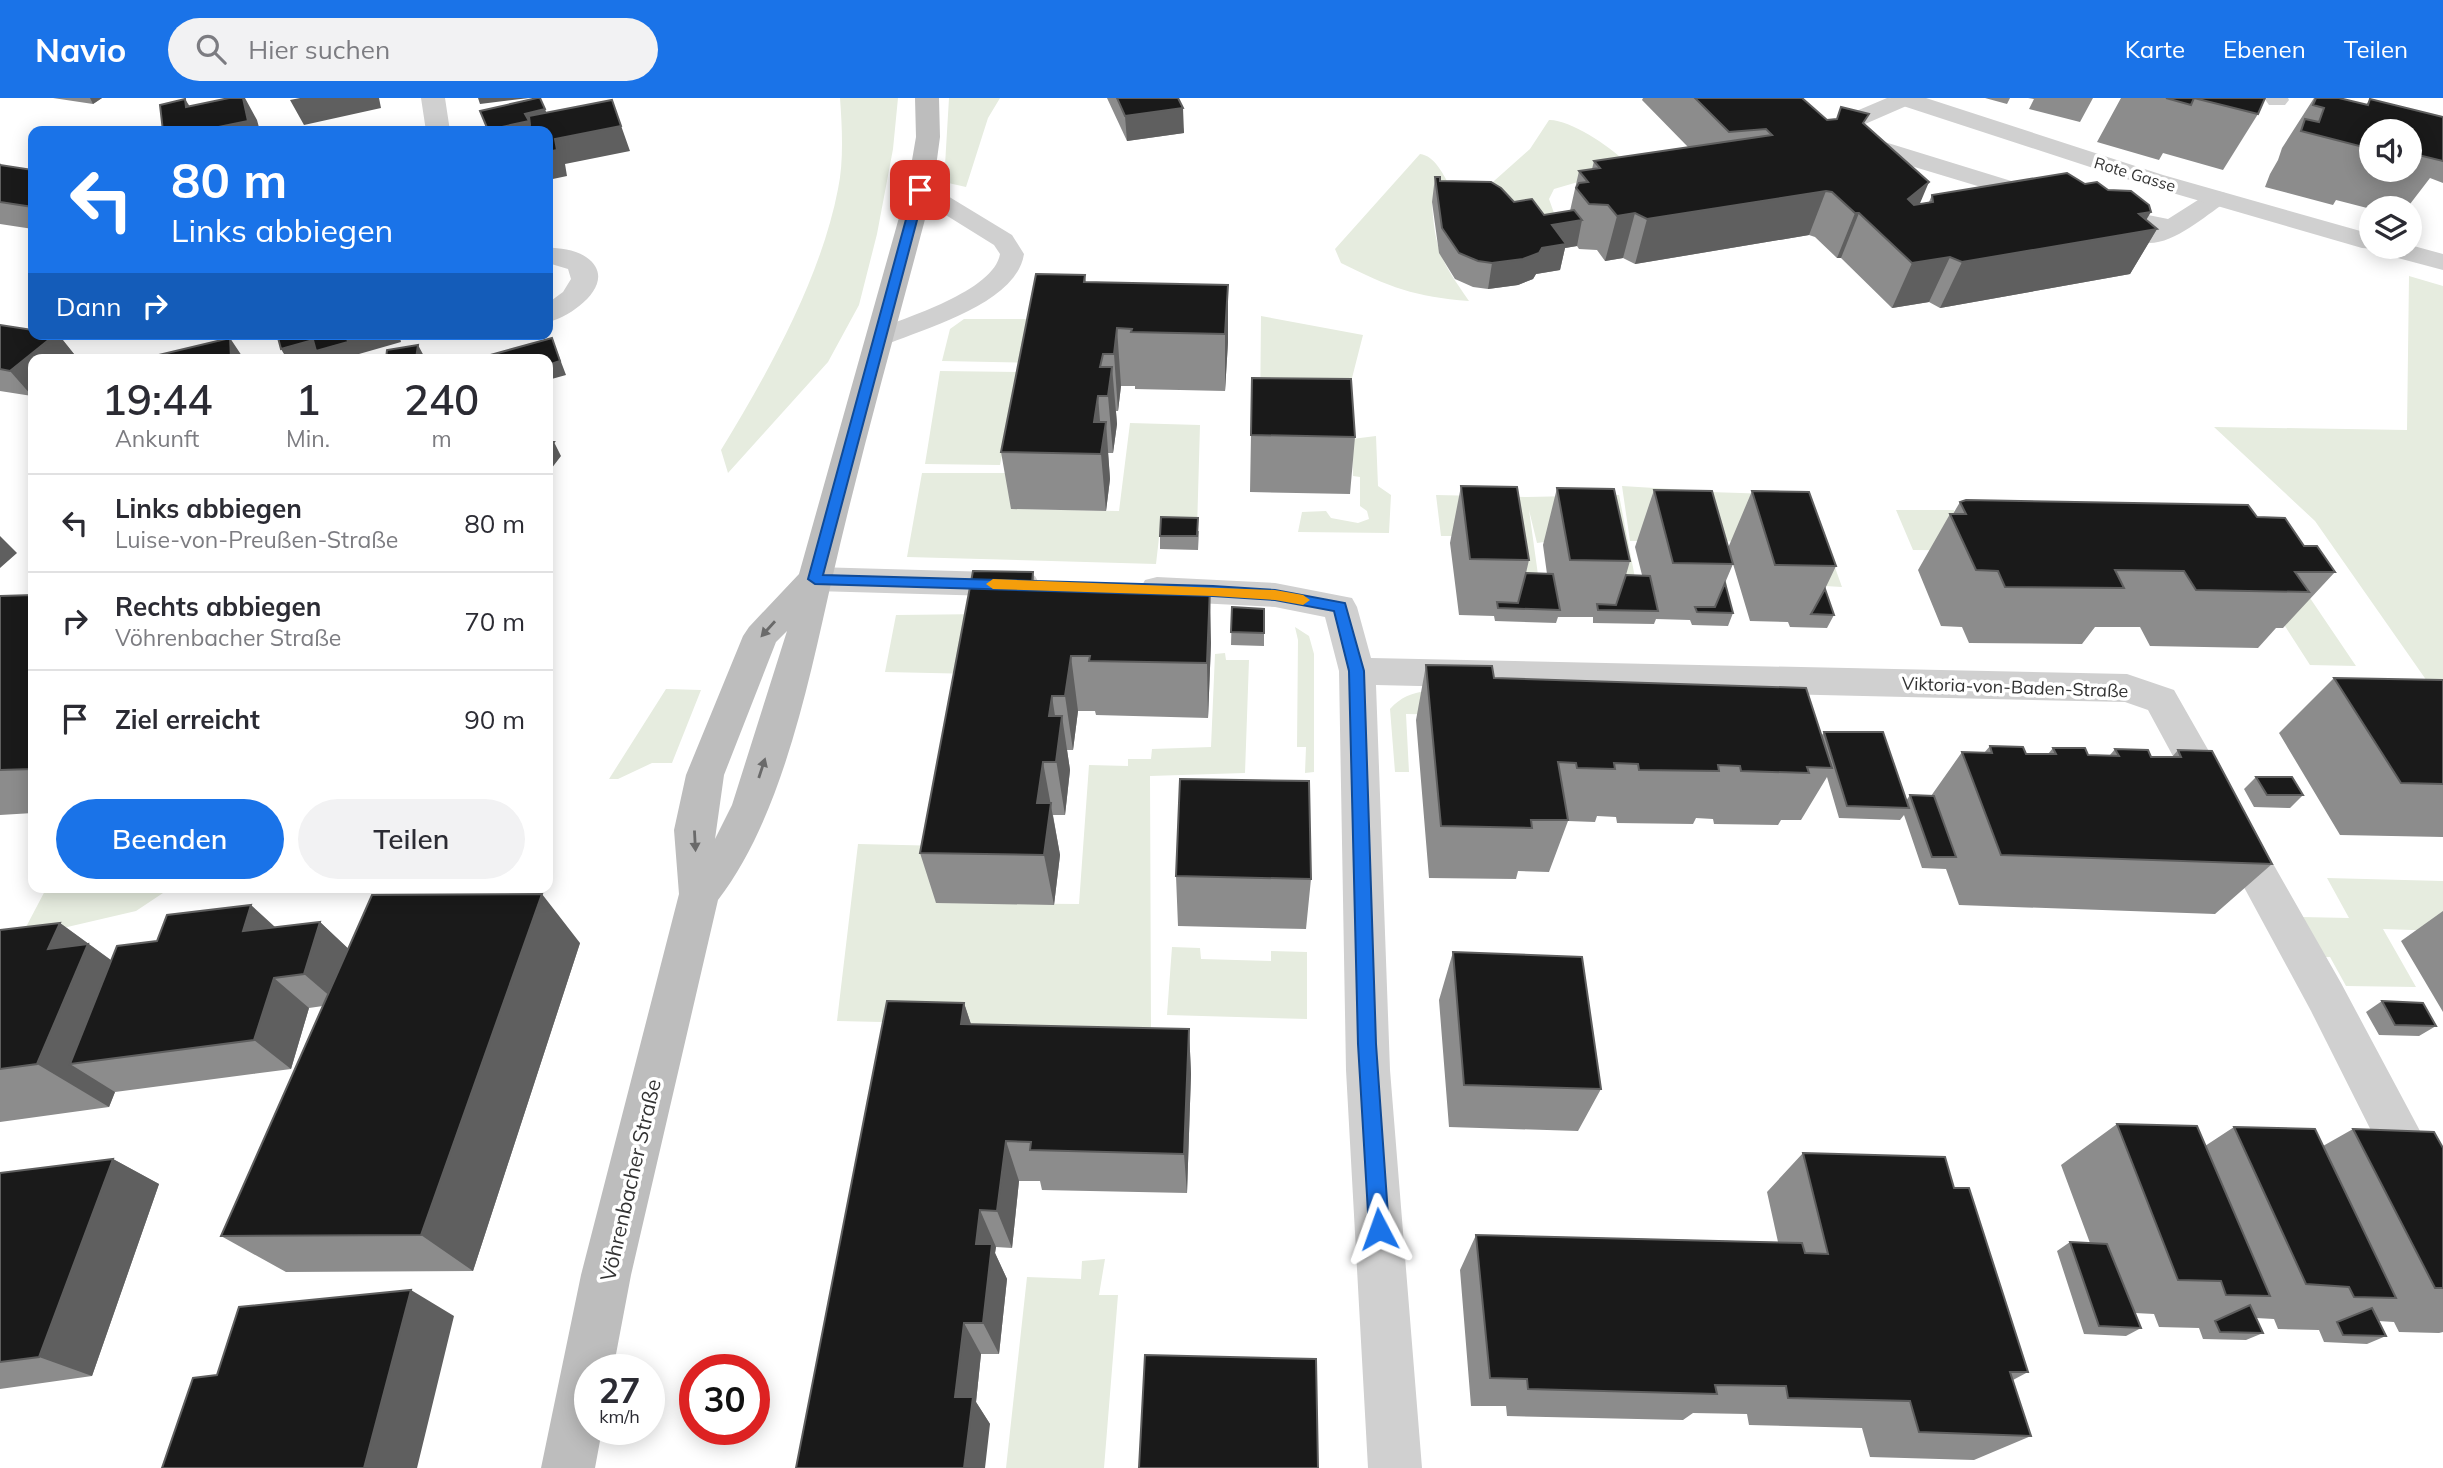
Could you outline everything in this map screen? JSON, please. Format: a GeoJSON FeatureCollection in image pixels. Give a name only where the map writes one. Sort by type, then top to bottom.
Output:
{"type":"FeatureCollection","features":[{"type":"Feature","properties":{"kind":"street"},"geometry":{"type":"LineString","coordinates":[[433,98],[437,126]]}},
{"type":"Feature","properties":{"kind":"street","name":"Vöhrenbacher Straße"},"geometry":{"type":"LineString","coordinates":[[699,894],[721,866],[751,805],[801,646],[815,579],[920,190],[928,138],[927,98]]}},
{"type":"Feature","properties":{"kind":"street","name":"Rote Gasse"},"geometry":{"type":"LineString","coordinates":[[1903,98],[2217,198],[2359,239]]}},
{"type":"Feature","properties":{"kind":"street"},"geometry":{"type":"LineString","coordinates":[[553,255],[569,256],[580,264],[584,275],[581,292],[567,306],[553,312]]}},
{"type":"Feature","properties":{"kind":"street"},"geometry":{"type":"LineString","coordinates":[[2422,256],[2443,262]]}},
{"type":"Feature","properties":{"kind":"street"},"geometry":{"type":"LineString","coordinates":[[815,579],[1049,586]]}},
{"type":"Feature","properties":{"kind":"street","name":"Vöhrenbacher Straße"},"geometry":{"type":"LineString","coordinates":[[568,1468],[606,1275],[699,894],[694,830],[705,775],[761,636],[815,579]]}},
{"type":"Feature","properties":{"kind":"street"},"geometry":{"type":"LineString","coordinates":[[1131,589],[1275,595],[1340,607],[1357,671],[1368,1070],[1395,1468]]}},
{"type":"Feature","properties":{"kind":"street","name":"Viktoria-von-Baden-Straße"},"geometry":{"type":"LineString","coordinates":[[1357,671],[2127,688],[2161,701],[2326,997],[2443,1223]]}},
{"type":"Feature","properties":{"kind":"lane"},"geometry":{"type":"LineString","coordinates":[[1903,98],[1818,129],[1967,177],[2059,202]]}},
{"type":"Feature","properties":{"kind":"lane"},"geometry":{"type":"LineString","coordinates":[[881,337],[933,315],[992,285],[1010,268],[1012,254],[1003,240],[920,190]]}},
{"type":"Feature","properties":{"kind":"lane"},"geometry":{"type":"LineString","coordinates":[[2136,243],[2172,228],[2217,198]]}},
{"type":"Feature","properties":{"kind":"lane"},"geometry":{"type":"LineString","coordinates":[[2084,208],[2172,228]]}},
{"type":"Feature","properties":{"kind":"shaded area"},"geometry":{"type":"Polygon","coordinates":[[[840,98],[898,98],[893,149],[877,234],[859,305],[828,362],[728,473],[721,450],[791,324],[830,223],[841,167],[840,98]]]}},
{"type":"Feature","properties":{"kind":"shaded area"},"geometry":{"type":"Polygon","coordinates":[[[949,98],[1000,98],[988,118],[966,187],[944,182],[949,98]]]}},
{"type":"Feature","properties":{"kind":"shaded area"},"geometry":{"type":"Polygon","coordinates":[[[1549,120],[1567,124],[1588,134],[1623,160],[1602,175],[1554,189],[1549,199],[1554,213],[1548,217],[1485,189],[1530,149],[1549,120]]]}},
{"type":"Feature","properties":{"kind":"shaded area"},"geometry":{"type":"Polygon","coordinates":[[[1420,154],[1434,161],[1449,184],[1432,203],[1435,234],[1446,266],[1469,301],[1417,294],[1388,285],[1341,263],[1335,249],[1420,154]]]}},
{"type":"Feature","properties":{"kind":"shaded area"},"geometry":{"type":"Polygon","coordinates":[[[2409,276],[2443,286],[2443,704],[2315,521],[2214,427],[2407,430],[2409,276]]]}},
{"type":"Feature","properties":{"kind":"shaded area"},"geometry":{"type":"Polygon","coordinates":[[[1261,316],[1363,335],[1341,421],[1260,420],[1261,316]]]}},
{"type":"Feature","properties":{"kind":"shaded area"},"geometry":{"type":"Polygon","coordinates":[[[964,319],[1046,319],[1037,363],[942,361],[950,329],[964,319]]]}},
{"type":"Feature","properties":{"kind":"shaded area"},"geometry":{"type":"Polygon","coordinates":[[[940,371],[1019,372],[1000,465],[925,464],[940,371]]]}},
{"type":"Feature","properties":{"kind":"shaded area"},"geometry":{"type":"Polygon","coordinates":[[[1130,423],[1200,425],[1197,530],[1160,529],[1156,564],[907,557],[922,473],[1017,473],[1012,509],[1119,511],[1130,423]]]}},
{"type":"Feature","properties":{"kind":"shaded area"},"geometry":{"type":"Polygon","coordinates":[[[1376,436],[1378,486],[1391,495],[1389,533],[1298,532],[1302,512],[1326,511],[1331,518],[1358,523],[1369,519],[1367,511],[1360,506],[1360,477],[1353,476],[1352,439],[1376,436]]]}},
{"type":"Feature","properties":{"kind":"shaded area"},"geometry":{"type":"Polygon","coordinates":[[[1622,486],[1703,491],[1719,544],[1727,586],[1713,584],[1655,541],[1630,541],[1622,486]]]}},
{"type":"Feature","properties":{"kind":"shaded area"},"geometry":{"type":"Polygon","coordinates":[[[1709,492],[1809,495],[1842,587],[1808,585],[1748,543],[1726,541],[1709,492]]]}},
{"type":"Feature","properties":{"kind":"shaded area"},"geometry":{"type":"Polygon","coordinates":[[[1436,495],[1619,495],[1636,583],[1566,539],[1537,543],[1529,510],[1539,582],[1471,536],[1441,536],[1436,495]]]}},
{"type":"Feature","properties":{"kind":"shaded area"},"geometry":{"type":"Polygon","coordinates":[[[1896,510],[1954,510],[1961,526],[2002,526],[1995,513],[2054,513],[2061,526],[2103,527],[2095,513],[2143,513],[2152,528],[2180,529],[2171,513],[2236,514],[2267,561],[2285,561],[2356,666],[2310,665],[2238,553],[1913,550],[1896,510]]]}},
{"type":"Feature","properties":{"kind":"shaded area"},"geometry":{"type":"Polygon","coordinates":[[[988,614],[977,674],[885,672],[896,615],[988,614]]]}},
{"type":"Feature","properties":{"kind":"shaded area"},"geometry":{"type":"Polygon","coordinates":[[[1295,627],[1309,636],[1314,654],[1314,772],[1305,773],[1306,747],[1297,747],[1298,640],[1295,627]]]}},
{"type":"Feature","properties":{"kind":"shaded area"},"geometry":{"type":"Polygon","coordinates":[[[1225,653],[1226,660],[1249,660],[1245,773],[1150,776],[1151,1028],[837,1021],[858,844],[946,846],[937,903],[1079,904],[1089,765],[1128,766],[1128,759],[1151,759],[1152,749],[1211,747],[1215,654],[1225,653]]]}},
{"type":"Feature","properties":{"kind":"shaded area"},"geometry":{"type":"Polygon","coordinates":[[[666,689],[701,690],[672,763],[652,763],[618,779],[609,779],[666,689]]]}},
{"type":"Feature","properties":{"kind":"shaded area"},"geometry":{"type":"Polygon","coordinates":[[[1427,691],[1459,715],[1406,714],[1409,772],[1395,772],[1390,709],[1407,696],[1427,691]]]}},
{"type":"Feature","properties":{"kind":"shaded area"},"geometry":{"type":"Polygon","coordinates":[[[2327,878],[2443,881],[2443,931],[2383,929],[2416,987],[2346,986],[2330,957],[2323,957],[2301,917],[2349,918],[2327,878]]]}},
{"type":"Feature","properties":{"kind":"shaded area"},"geometry":{"type":"Polygon","coordinates":[[[44,893],[163,893],[136,911],[33,935],[26,927],[44,893]]]}},
{"type":"Feature","properties":{"kind":"shaded area"},"geometry":{"type":"Polygon","coordinates":[[[1172,947],[1200,948],[1201,959],[1271,961],[1271,951],[1307,952],[1307,1019],[1167,1015],[1172,947]]]}},
{"type":"Feature","properties":{"kind":"shaded area"},"geometry":{"type":"Polygon","coordinates":[[[1105,1259],[1099,1295],[1118,1295],[1104,1468],[1006,1468],[1027,1277],[1081,1279],[1082,1261],[1105,1259]]]}},
{"type":"Feature","properties":{"kind":"building"},"geometry":{"type":"Polygon","coordinates":[[[229,98],[243,98],[248,121],[224,126],[162,126],[160,105],[185,99],[186,107],[229,98]]]}},
{"type":"Feature","properties":{"kind":"building"},"geometry":{"type":"Polygon","coordinates":[[[537,98],[540,98],[545,109],[525,114],[529,121],[506,126],[486,126],[480,111],[537,98]]]}},
{"type":"Feature","properties":{"kind":"building"},"geometry":{"type":"Polygon","coordinates":[[[1117,98],[1178,98],[1183,108],[1125,116],[1117,98]]]}},
{"type":"Feature","properties":{"kind":"building"},"geometry":{"type":"Polygon","coordinates":[[[1695,98],[1802,98],[1827,120],[1837,119],[1841,107],[1869,114],[1863,123],[1929,182],[1908,199],[1914,205],[1933,202],[1932,195],[2067,173],[2085,184],[2097,182],[2108,190],[2131,191],[2149,205],[2151,212],[2139,214],[2157,229],[1962,262],[1950,257],[1912,263],[1859,213],[1855,213],[1832,192],[1647,219],[1635,213],[1617,216],[1608,205],[1589,204],[1576,188],[1579,183],[1588,182],[1579,171],[1600,168],[1594,161],[1772,135],[1766,129],[1729,132],[1695,98]]]}},
{"type":"Feature","properties":{"kind":"building"},"geometry":{"type":"Polygon","coordinates":[[[2166,98],[2194,98],[2191,105],[2166,98]]]}},
{"type":"Feature","properties":{"kind":"building"},"geometry":{"type":"Polygon","coordinates":[[[2194,98],[2265,98],[2258,114],[2194,98]]]}},
{"type":"Feature","properties":{"kind":"building"},"geometry":{"type":"Polygon","coordinates":[[[2316,98],[2339,98],[2368,105],[2370,99],[2443,117],[2443,161],[2422,156],[2422,119],[2359,119],[2359,146],[2301,131],[2305,119],[2319,122],[2324,108],[2313,105],[2316,98]]]}},
{"type":"Feature","properties":{"kind":"building"},"geometry":{"type":"Polygon","coordinates":[[[612,100],[621,126],[555,139],[557,150],[553,151],[553,126],[524,126],[530,125],[529,116],[612,100]]]}},
{"type":"Feature","properties":{"kind":"building"},"geometry":{"type":"Polygon","coordinates":[[[0,165],[28,169],[28,206],[0,202],[0,165]]]}},
{"type":"Feature","properties":{"kind":"building"},"geometry":{"type":"Polygon","coordinates":[[[1435,177],[1440,177],[1440,181],[1491,182],[1514,202],[1532,199],[1544,215],[1574,210],[1582,220],[1552,225],[1566,244],[1542,248],[1539,253],[1523,259],[1492,263],[1478,261],[1459,253],[1442,228],[1435,177]]]}},
{"type":"Feature","properties":{"kind":"building"},"geometry":{"type":"Polygon","coordinates":[[[1036,274],[1085,275],[1084,282],[1228,285],[1225,334],[1131,332],[1132,329],[1117,328],[1114,354],[1103,354],[1100,367],[1112,367],[1108,396],[1098,396],[1094,422],[1106,422],[1101,454],[1001,452],[1036,274]]]}},
{"type":"Feature","properties":{"kind":"building"},"geometry":{"type":"Polygon","coordinates":[[[0,325],[28,329],[28,340],[49,340],[10,371],[0,369],[0,325]]]}},
{"type":"Feature","properties":{"kind":"building"},"geometry":{"type":"Polygon","coordinates":[[[222,340],[230,340],[231,354],[163,354],[222,340]]]}},
{"type":"Feature","properties":{"kind":"building"},"geometry":{"type":"Polygon","coordinates":[[[279,340],[313,340],[281,349],[279,340]]]}},
{"type":"Feature","properties":{"kind":"building"},"geometry":{"type":"Polygon","coordinates":[[[313,340],[348,340],[348,342],[316,351],[313,340]]]}},
{"type":"Feature","properties":{"kind":"building"},"geometry":{"type":"Polygon","coordinates":[[[553,340],[560,361],[553,363],[553,354],[494,354],[553,340]]]}},
{"type":"Feature","properties":{"kind":"building"},"geometry":{"type":"Polygon","coordinates":[[[418,345],[417,354],[387,354],[387,350],[418,345]]]}},
{"type":"Feature","properties":{"kind":"building"},"geometry":{"type":"Polygon","coordinates":[[[1252,378],[1351,379],[1355,437],[1251,435],[1252,378]]]}},
{"type":"Feature","properties":{"kind":"building"},"geometry":{"type":"Polygon","coordinates":[[[1461,486],[1517,487],[1529,560],[1470,559],[1461,486]]]}},
{"type":"Feature","properties":{"kind":"building"},"geometry":{"type":"Polygon","coordinates":[[[1557,488],[1614,489],[1630,561],[1570,560],[1557,488]]]}},
{"type":"Feature","properties":{"kind":"building"},"geometry":{"type":"Polygon","coordinates":[[[1654,490],[1712,491],[1733,564],[1673,563],[1654,490]]]}},
{"type":"Feature","properties":{"kind":"building"},"geometry":{"type":"Polygon","coordinates":[[[1752,491],[1809,492],[1836,566],[1775,565],[1752,491]]]}},
{"type":"Feature","properties":{"kind":"building"},"geometry":{"type":"Polygon","coordinates":[[[1960,502],[2248,505],[2257,517],[2285,518],[2304,546],[2317,546],[2335,572],[2295,572],[2309,592],[2196,590],[2184,571],[2115,570],[2124,588],[2005,587],[1998,571],[1976,570],[1950,514],[1966,514],[1960,502]]]}},
{"type":"Feature","properties":{"kind":"building"},"geometry":{"type":"Polygon","coordinates":[[[1161,517],[1198,518],[1197,536],[1160,536],[1161,517]]]}},
{"type":"Feature","properties":{"kind":"building"},"geometry":{"type":"Polygon","coordinates":[[[973,571],[1033,572],[1032,584],[1210,587],[1207,663],[1089,661],[1090,656],[1071,656],[1065,696],[1052,696],[1049,716],[1062,716],[1056,762],[1043,762],[1037,803],[1051,803],[1044,855],[920,853],[973,571]]]}},
{"type":"Feature","properties":{"kind":"building"},"geometry":{"type":"Polygon","coordinates":[[[1526,573],[1553,574],[1560,610],[1498,608],[1497,602],[1518,603],[1526,573]]]}},
{"type":"Feature","properties":{"kind":"building"},"geometry":{"type":"Polygon","coordinates":[[[1626,575],[1650,576],[1658,611],[1598,610],[1597,604],[1616,605],[1626,575]]]}},
{"type":"Feature","properties":{"kind":"building"},"geometry":{"type":"Polygon","coordinates":[[[1725,583],[1733,613],[1697,612],[1695,607],[1715,607],[1725,583]]]}},
{"type":"Feature","properties":{"kind":"building"},"geometry":{"type":"Polygon","coordinates":[[[1825,589],[1834,615],[1811,614],[1814,609],[1825,589]]]}},
{"type":"Feature","properties":{"kind":"building"},"geometry":{"type":"Polygon","coordinates":[[[28,595],[28,769],[0,770],[0,596],[28,595]]]}},
{"type":"Feature","properties":{"kind":"building"},"geometry":{"type":"Polygon","coordinates":[[[1232,607],[1264,609],[1264,633],[1231,632],[1232,607]]]}},
{"type":"Feature","properties":{"kind":"building"},"geometry":{"type":"Polygon","coordinates":[[[1426,665],[1492,666],[1494,678],[1806,688],[1832,768],[1807,767],[1809,773],[1741,771],[1740,766],[1718,765],[1719,771],[1639,770],[1638,764],[1614,763],[1615,769],[1577,768],[1576,763],[1558,762],[1568,820],[1531,820],[1532,828],[1441,826],[1426,665]]]}},
{"type":"Feature","properties":{"kind":"building"},"geometry":{"type":"Polygon","coordinates":[[[2334,678],[2443,680],[2443,784],[2401,783],[2334,678]]]}},
{"type":"Feature","properties":{"kind":"building"},"geometry":{"type":"Polygon","coordinates":[[[1824,732],[1883,732],[1909,808],[1847,806],[1824,732]]]}},
{"type":"Feature","properties":{"kind":"building"},"geometry":{"type":"Polygon","coordinates":[[[1990,746],[2023,747],[2026,754],[2056,754],[2053,748],[2085,748],[2088,755],[2119,756],[2115,749],[2148,750],[2151,757],[2181,757],[2178,750],[2212,751],[2272,864],[2001,855],[1962,752],[1992,753],[1990,746]]]}},
{"type":"Feature","properties":{"kind":"building"},"geometry":{"type":"Polygon","coordinates":[[[2256,777],[2292,777],[2303,795],[2267,795],[2256,777]]]}},
{"type":"Feature","properties":{"kind":"building"},"geometry":{"type":"Polygon","coordinates":[[[1180,779],[1309,781],[1311,879],[1176,876],[1180,779]]]}},
{"type":"Feature","properties":{"kind":"building"},"geometry":{"type":"Polygon","coordinates":[[[1910,795],[1934,796],[1956,857],[1932,857],[1910,795]]]}},
{"type":"Feature","properties":{"kind":"building"},"geometry":{"type":"Polygon","coordinates":[[[542,894],[421,1235],[221,1236],[372,895],[542,894]]]}},
{"type":"Feature","properties":{"kind":"building"},"geometry":{"type":"Polygon","coordinates":[[[251,905],[243,931],[320,922],[304,974],[274,978],[254,1040],[70,1064],[117,946],[157,941],[167,915],[251,905]]]}},
{"type":"Feature","properties":{"kind":"building"},"geometry":{"type":"Polygon","coordinates":[[[60,923],[48,949],[88,944],[37,1064],[0,1069],[0,930],[60,923]]]}},
{"type":"Feature","properties":{"kind":"building"},"geometry":{"type":"Polygon","coordinates":[[[1453,952],[1582,957],[1601,1089],[1464,1085],[1453,952]]]}},
{"type":"Feature","properties":{"kind":"building"},"geometry":{"type":"Polygon","coordinates":[[[887,1001],[964,1003],[961,1024],[1189,1029],[1184,1154],[1030,1150],[1031,1142],[1006,1141],[997,1211],[980,1210],[976,1244],[992,1244],[983,1323],[964,1323],[955,1397],[973,1397],[964,1468],[796,1468],[887,1001]]]}},
{"type":"Feature","properties":{"kind":"building"},"geometry":{"type":"Polygon","coordinates":[[[2382,1001],[2423,1003],[2436,1026],[2395,1025],[2382,1001]]]}},
{"type":"Feature","properties":{"kind":"building"},"geometry":{"type":"Polygon","coordinates":[[[2117,1124],[2197,1126],[2270,1296],[2226,1295],[2221,1281],[2178,1280],[2117,1124]]]}},
{"type":"Feature","properties":{"kind":"building"},"geometry":{"type":"Polygon","coordinates":[[[2234,1127],[2315,1129],[2396,1298],[2354,1297],[2349,1287],[2306,1284],[2234,1127]]]}},
{"type":"Feature","properties":{"kind":"building"},"geometry":{"type":"Polygon","coordinates":[[[2353,1129],[2434,1132],[2443,1148],[2443,1288],[2435,1288],[2353,1129]]]}},
{"type":"Feature","properties":{"kind":"building"},"geometry":{"type":"Polygon","coordinates":[[[1803,1153],[1945,1157],[1954,1188],[1969,1188],[2028,1372],[2010,1372],[2031,1436],[1919,1432],[1910,1401],[1788,1398],[1786,1386],[1715,1385],[1717,1394],[1528,1389],[1527,1379],[1490,1378],[1476,1235],[1802,1243],[1805,1253],[1828,1254],[1803,1153]]]}},
{"type":"Feature","properties":{"kind":"building"},"geometry":{"type":"Polygon","coordinates":[[[113,1159],[39,1357],[0,1362],[0,1173],[113,1159]]]}},
{"type":"Feature","properties":{"kind":"building"},"geometry":{"type":"Polygon","coordinates":[[[2070,1242],[2107,1244],[2141,1328],[2099,1326],[2070,1242]]]}},
{"type":"Feature","properties":{"kind":"building"},"geometry":{"type":"Polygon","coordinates":[[[411,1290],[364,1468],[162,1468],[193,1378],[217,1375],[239,1307],[411,1290]]]}},
{"type":"Feature","properties":{"kind":"building"},"geometry":{"type":"Polygon","coordinates":[[[2250,1305],[2263,1333],[2220,1332],[2215,1321],[2250,1305]]]}},
{"type":"Feature","properties":{"kind":"building"},"geometry":{"type":"Polygon","coordinates":[[[2372,1308],[2386,1336],[2343,1335],[2337,1322],[2372,1308]]]}},
{"type":"Feature","properties":{"kind":"building"},"geometry":{"type":"Polygon","coordinates":[[[1145,1355],[1316,1359],[1318,1468],[1139,1468],[1145,1355]]]}},
{"type":"Feature","properties":{"kind":"slow traffic"},"geometry":{"type":"LineString","coordinates":[[993,584],[1213,591],[1275,595],[1303,600]]}},
{"type":"Feature","properties":{"kind":"route"},"geometry":{"type":"LineString","coordinates":[[920,190],[815,579],[1213,591],[1275,595],[1340,607],[1357,671],[1368,1070],[1379,1229]]}}]}
